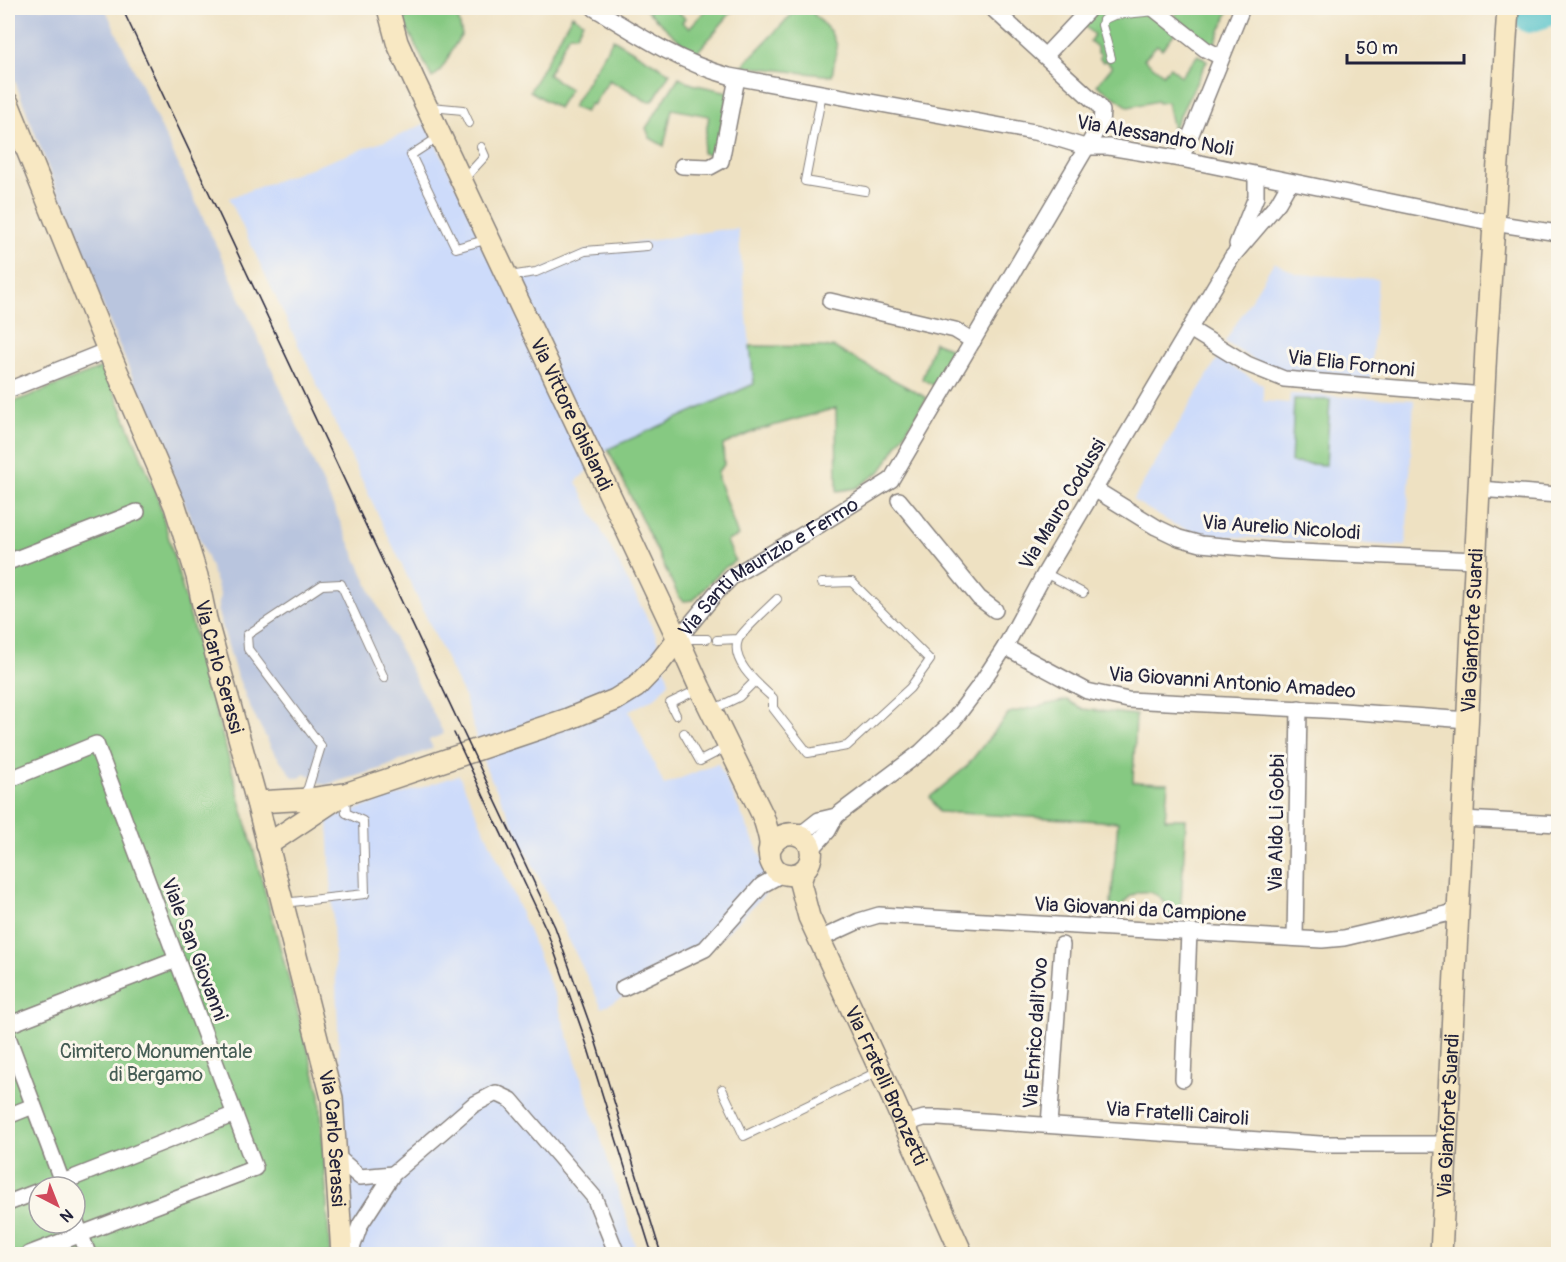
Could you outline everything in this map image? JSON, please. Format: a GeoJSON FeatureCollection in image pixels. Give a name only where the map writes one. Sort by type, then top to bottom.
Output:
{"type":"FeatureCollection","features":[{"type":"Feature","properties":{"kind":"street","name":"Via Vittore Ghislandi"},"geometry":{"type":"LineString","coordinates":[[388,8],[398,42],[427,107],[700,688],[763,816],[768,833],[787,863],[807,841],[791,833],[778,830],[763,816]]}},
{"type":"Feature","properties":{"kind":"street","name":"Via Alessandro Noli"},"geometry":{"type":"LineString","coordinates":[[594,8],[703,69],[737,78],[1040,133],[1085,147],[1109,147],[1181,159],[1494,223],[1558,232]]}},
{"type":"Feature","properties":{"kind":"street"},"geometry":{"type":"LineString","coordinates":[[992,8],[1045,56],[1090,8]]}},
{"type":"Feature","properties":{"kind":"street"},"geometry":{"type":"LineString","coordinates":[[1181,159],[1242,8]]}},
{"type":"Feature","properties":{"kind":"street","name":"Via Gianforte Suardi"},"geometry":{"type":"LineString","coordinates":[[1442,1254],[1479,489],[1508,8]]}},
{"type":"Feature","properties":{"kind":"street"},"geometry":{"type":"LineString","coordinates":[[1155,9],[1205,49],[1221,57]]}},
{"type":"Feature","properties":{"kind":"street","name":"Via Santi Maurizio e Fermo"},"geometry":{"type":"LineString","coordinates":[[267,844],[345,794],[568,719],[615,700],[636,687],[659,663],[716,593],[733,576],[891,480],[1101,123],[1102,111],[1045,56]]}},
{"type":"Feature","properties":{"kind":"street"},"geometry":{"type":"LineString","coordinates":[[682,166],[710,167],[721,161],[737,78]]}},
{"type":"Feature","properties":{"kind":"street","name":"Via Carlo Serassi"},"geometry":{"type":"LineString","coordinates":[[8,103],[108,350],[175,506],[197,576],[206,619],[257,802],[332,1098],[342,1254]]}},
{"type":"Feature","properties":{"kind":"street"},"geometry":{"type":"LineString","coordinates":[[1232,257],[1256,196],[1256,175]]}},
{"type":"Feature","properties":{"kind":"street","name":"Via Mauro Codussi"},"geometry":{"type":"LineString","coordinates":[[791,833],[805,831],[819,820],[836,816],[921,752],[953,721],[1005,647],[1232,257],[1278,203],[1290,182]]}},
{"type":"Feature","properties":{"kind":"street"},"geometry":{"type":"LineString","coordinates":[[830,301],[956,330],[973,340]]}},
{"type":"Feature","properties":{"kind":"street","name":"Via Elia Fornoni"},"geometry":{"type":"LineString","coordinates":[[1190,329],[1247,364],[1284,379],[1484,395]]}},
{"type":"Feature","properties":{"kind":"street"},"geometry":{"type":"LineString","coordinates":[[8,390],[108,350]]}},
{"type":"Feature","properties":{"kind":"street"},"geometry":{"type":"LineString","coordinates":[[1479,489],[1558,495]]}},
{"type":"Feature","properties":{"kind":"street","name":"Via Aurelio Nicolodi"},"geometry":{"type":"LineString","coordinates":[[1096,490],[1156,527],[1179,538],[1201,544],[1280,551],[1476,560]]}},
{"type":"Feature","properties":{"kind":"street"},"geometry":{"type":"LineString","coordinates":[[899,500],[979,598],[995,610]]}},
{"type":"Feature","properties":{"kind":"street"},"geometry":{"type":"LineString","coordinates":[[8,562],[137,512]]}},
{"type":"Feature","properties":{"kind":"street","name":"Via Giovanni Antonio Amadeo"},"geometry":{"type":"LineString","coordinates":[[1005,647],[1087,691],[1128,700],[1299,708],[1468,720]]}},
{"type":"Feature","properties":{"kind":"street","name":"Via Aldo Li Gobbi"},"geometry":{"type":"LineString","coordinates":[[1295,938],[1299,708]]}},
{"type":"Feature","properties":{"kind":"street","name":"Viale San Giovanni"},"geometry":{"type":"LineString","coordinates":[[8,780],[96,744],[255,1168],[87,1231]]}},
{"type":"Feature","properties":{"kind":"street","name":"Via Santi Maurizio e Fermo"},"geometry":{"type":"LineString","coordinates":[[257,802],[307,795],[345,794]]}},
{"type":"Feature","properties":{"kind":"street","name":"Via Mauro Codussi"},"geometry":{"type":"LineString","coordinates":[[787,863],[828,831],[836,816]]}},
{"type":"Feature","properties":{"kind":"street"},"geometry":{"type":"LineString","coordinates":[[1463,819],[1558,824]]}},
{"type":"Feature","properties":{"kind":"street"},"geometry":{"type":"LineString","coordinates":[[622,988],[705,949],[762,885],[768,870],[787,863],[774,841],[791,833]]}},
{"type":"Feature","properties":{"kind":"street","name":"Via Fratelli Bronzetti"},"geometry":{"type":"LineString","coordinates":[[787,863],[787,888],[796,905],[809,917],[820,939],[962,1254]]}},
{"type":"Feature","properties":{"kind":"street","name":"Via Giovanni da Campione"},"geometry":{"type":"LineString","coordinates":[[820,939],[859,921],[879,915],[1322,940],[1344,938],[1458,911]]}},
{"type":"Feature","properties":{"kind":"street"},"geometry":{"type":"LineString","coordinates":[[1183,1079],[1189,932]]}},
{"type":"Feature","properties":{"kind":"street","name":"Via Enrico dall'Ovo"},"geometry":{"type":"LineString","coordinates":[[1049,1125],[1062,945]]}},
{"type":"Feature","properties":{"kind":"street"},"geometry":{"type":"LineString","coordinates":[[8,1025],[177,960]]}},
{"type":"Feature","properties":{"kind":"street"},"geometry":{"type":"LineString","coordinates":[[8,1037],[55,1175]]}},
{"type":"Feature","properties":{"kind":"street"},"geometry":{"type":"LineString","coordinates":[[350,1254],[360,1225],[393,1174],[473,1105],[496,1093],[511,1100],[594,1197],[617,1254]]}},
{"type":"Feature","properties":{"kind":"street"},"geometry":{"type":"LineString","coordinates":[[8,1116],[33,1106]]}},
{"type":"Feature","properties":{"kind":"street"},"geometry":{"type":"LineString","coordinates":[[83,1175],[235,1114]]}},
{"type":"Feature","properties":{"kind":"street","name":"Via Fratelli Cairoli"},"geometry":{"type":"LineString","coordinates":[[904,1124],[924,1118],[1320,1144],[1447,1144]]}},
{"type":"Feature","properties":{"kind":"street"},"geometry":{"type":"LineString","coordinates":[[336,1156],[360,1177],[393,1174]]}},
{"type":"Feature","properties":{"kind":"street"},"geometry":{"type":"LineString","coordinates":[[8,1203],[27,1196]]}},
{"type":"Feature","properties":{"kind":"street"},"geometry":{"type":"LineString","coordinates":[[29,1254],[77,1235]]}},
{"type":"Feature","properties":{"kind":"street"},"geometry":{"type":"LineString","coordinates":[[80,1235],[88,1254]]}},
{"type":"Feature","properties":{"kind":"lane"},"geometry":{"type":"LineString","coordinates":[[1111,58],[1102,25],[1103,20],[1114,15],[1155,9]]}},
{"type":"Feature","properties":{"kind":"lane"},"geometry":{"type":"LineString","coordinates":[[822,93],[805,181],[865,191]]}},
{"type":"Feature","properties":{"kind":"lane"},"geometry":{"type":"LineString","coordinates":[[427,107],[463,110],[469,123]]}},
{"type":"Feature","properties":{"kind":"lane"},"geometry":{"type":"LineString","coordinates":[[441,136],[411,156],[456,248],[490,238]]}},
{"type":"Feature","properties":{"kind":"lane"},"geometry":{"type":"LineString","coordinates":[[462,181],[486,156],[481,147]]}},
{"type":"Feature","properties":{"kind":"lane"},"geometry":{"type":"LineString","coordinates":[[507,276],[536,272],[585,251],[647,246]]}},
{"type":"Feature","properties":{"kind":"lane"},"geometry":{"type":"LineString","coordinates":[[1046,573],[1083,593]]}},
{"type":"Feature","properties":{"kind":"lane"},"geometry":{"type":"LineString","coordinates":[[777,599],[738,639],[737,651],[746,673],[773,698],[773,708],[808,753],[847,746],[910,687],[930,660],[852,582],[822,583]]}},
{"type":"Feature","properties":{"kind":"lane"},"geometry":{"type":"LineString","coordinates":[[307,795],[321,746],[249,649],[247,635],[322,585],[341,584],[384,678]]}},
{"type":"Feature","properties":{"kind":"lane"},"geometry":{"type":"LineString","coordinates":[[678,639],[707,639]]}},
{"type":"Feature","properties":{"kind":"lane"},"geometry":{"type":"LineString","coordinates":[[717,640],[738,639]]}},
{"type":"Feature","properties":{"kind":"lane"},"geometry":{"type":"LineString","coordinates":[[711,711],[739,697],[755,681]]}},
{"type":"Feature","properties":{"kind":"lane"},"geometry":{"type":"LineString","coordinates":[[676,715],[670,703],[700,688]]}},
{"type":"Feature","properties":{"kind":"lane"},"geometry":{"type":"LineString","coordinates":[[684,733],[700,761],[728,747]]}},
{"type":"Feature","properties":{"kind":"lane"},"geometry":{"type":"LineString","coordinates":[[282,903],[366,894],[363,821],[346,813],[345,794]]}},
{"type":"Feature","properties":{"kind":"lane"},"geometry":{"type":"LineString","coordinates":[[722,1089],[744,1136],[880,1070]]}},
{"type":"Feature","properties":{"kind":"shaded area"},"geometry":{"type":"Polygon","coordinates":[[[8,8],[105,8],[230,275],[378,607],[444,734],[429,740],[433,748],[380,769],[325,785],[318,783],[317,777],[305,774],[299,778],[293,777],[272,749],[250,707],[235,670],[218,611],[220,594],[210,565],[75,238],[8,63],[8,8]]]}},
{"type":"Feature","properties":{"kind":"shaded area"},"geometry":{"type":"Polygon","coordinates":[[[426,123],[499,276],[536,272],[585,251],[718,230],[738,229],[754,384],[608,449],[576,482],[655,633],[669,682],[655,698],[629,711],[664,785],[718,763],[774,885],[707,952],[602,1008],[485,766],[465,699],[229,198],[398,136],[426,123]]]}},
{"type":"Feature","properties":{"kind":"shaded area"},"geometry":{"type":"Polygon","coordinates":[[[1274,262],[1297,274],[1378,279],[1370,382],[1286,375],[1265,367],[1225,342],[1274,262]]]}},
{"type":"Feature","properties":{"kind":"shaded area"},"geometry":{"type":"Polygon","coordinates":[[[1218,358],[1263,385],[1263,401],[1289,403],[1290,394],[1414,400],[1406,546],[1220,536],[1195,532],[1173,524],[1133,500],[1218,358]]]}},
{"type":"Feature","properties":{"kind":"shaded area"},"geometry":{"type":"Polygon","coordinates":[[[459,775],[509,884],[555,996],[638,1254],[353,1254],[341,1089],[328,819],[459,775]]]}},
{"type":"Feature","properties":{"kind":"green space"},"geometry":{"type":"Polygon","coordinates":[[[400,8],[456,8],[462,35],[442,69],[432,78],[402,18],[400,8]]]}},
{"type":"Feature","properties":{"kind":"green space"},"geometry":{"type":"Polygon","coordinates":[[[644,8],[674,8],[685,18],[682,22],[689,28],[708,8],[735,8],[695,55],[644,8]]]}},
{"type":"Feature","properties":{"kind":"green space"},"geometry":{"type":"Polygon","coordinates":[[[798,8],[808,8],[830,31],[837,45],[832,76],[742,66],[798,8]]]}},
{"type":"Feature","properties":{"kind":"green space"},"geometry":{"type":"Polygon","coordinates":[[[1097,8],[1142,8],[1175,33],[1162,49],[1157,45],[1144,59],[1163,74],[1170,67],[1181,76],[1198,55],[1207,61],[1173,129],[1167,102],[1158,103],[1157,101],[1129,107],[1097,85],[1112,67],[1106,60],[1103,62],[1099,58],[1101,55],[1097,52],[1097,47],[1090,41],[1094,35],[1082,23],[1097,8]]]}},
{"type":"Feature","properties":{"kind":"green space"},"geometry":{"type":"Polygon","coordinates":[[[1180,8],[1230,8],[1213,47],[1174,16],[1180,8]]]}},
{"type":"Feature","properties":{"kind":"green space"},"geometry":{"type":"Polygon","coordinates":[[[572,15],[583,22],[576,35],[568,36],[548,75],[570,89],[558,108],[530,91],[572,15]]]}},
{"type":"Feature","properties":{"kind":"green space"},"geometry":{"type":"Polygon","coordinates":[[[613,39],[670,73],[653,101],[646,101],[609,80],[593,105],[590,104],[585,112],[572,107],[613,39]]]}},
{"type":"Feature","properties":{"kind":"green space"},"geometry":{"type":"Polygon","coordinates":[[[679,77],[692,84],[729,92],[715,156],[702,153],[709,116],[672,109],[664,146],[650,138],[646,128],[679,77]]]}},
{"type":"Feature","properties":{"kind":"green space"},"geometry":{"type":"Polygon","coordinates":[[[934,342],[962,353],[942,390],[922,379],[934,342]]]}},
{"type":"Feature","properties":{"kind":"green space"},"geometry":{"type":"Polygon","coordinates":[[[750,346],[833,347],[927,398],[881,471],[856,488],[837,491],[836,408],[755,431],[723,445],[724,465],[718,471],[718,479],[738,536],[727,541],[735,561],[723,569],[693,600],[684,601],[679,597],[608,449],[754,384],[750,346]]]}},
{"type":"Feature","properties":{"kind":"green space","name":"Cimitero Monumentale di Bergamo"},"geometry":{"type":"Polygon","coordinates":[[[104,367],[157,495],[320,1094],[330,1254],[8,1254],[8,404],[104,367]]]}},
{"type":"Feature","properties":{"kind":"green space"},"geometry":{"type":"Polygon","coordinates":[[[1294,399],[1330,400],[1326,465],[1291,463],[1294,399]]]}},
{"type":"Feature","properties":{"kind":"green space"},"geometry":{"type":"Polygon","coordinates":[[[1067,700],[1083,709],[1136,715],[1133,782],[1168,783],[1165,819],[1186,819],[1180,919],[1169,919],[1167,907],[1161,899],[1146,892],[1129,897],[1118,915],[1110,915],[1118,822],[939,812],[930,797],[966,767],[1009,713],[1067,700]]]}},
{"type":"Feature","properties":{"kind":"waterway"},"geometry":{"type":"LineString","coordinates":[[1529,19],[1558,9]]}},
{"type":"Feature","properties":{"kind":"tram line"},"geometry":{"type":"LineString","coordinates":[[122,8],[555,927],[594,1036],[661,1254]]}},
{"type":"Feature","properties":{"kind":"tram line"},"geometry":{"type":"LineString","coordinates":[[454,733],[547,931],[585,1039],[652,1254]]}}]}
